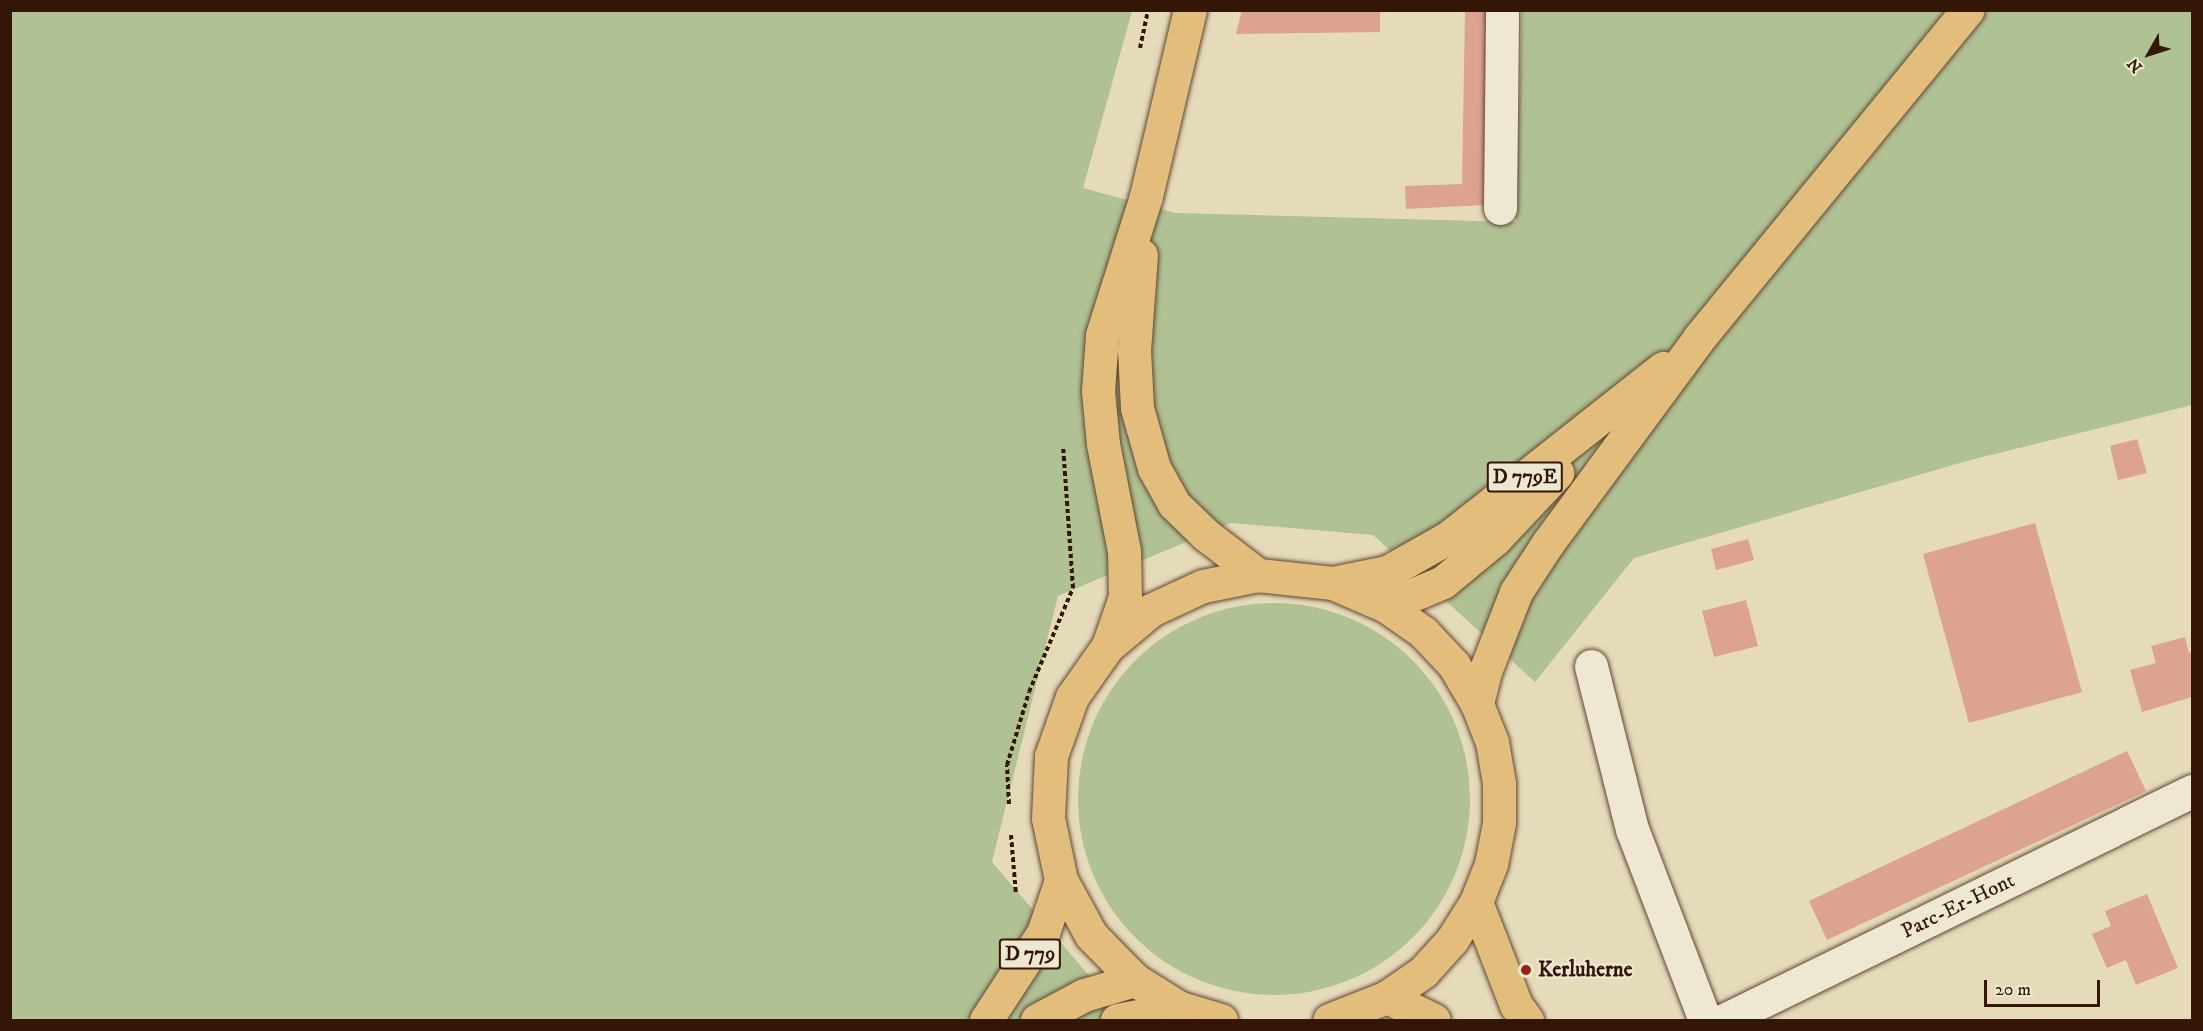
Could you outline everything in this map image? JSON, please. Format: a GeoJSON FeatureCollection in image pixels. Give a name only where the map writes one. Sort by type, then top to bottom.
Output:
{"type":"FeatureCollection","features":[{"type":"Feature","properties":{"kind":"main road"},"geometry":{"type":"LineString","coordinates":[[1108,646],[1125,597],[1124,551],[1103,444],[1098,391],[1102,335],[1146,196],[1190,10]]}},
{"type":"Feature","properties":{"kind":"main road","name":"D 779E"},"geometry":{"type":"LineString","coordinates":[[1477,704],[1486,669],[1516,592],[1699,338],[1967,10]]}},
{"type":"Feature","properties":{"kind":"main road"},"geometry":{"type":"LineString","coordinates":[[1146,196],[1134,350],[1137,408],[1154,468],[1174,504],[1206,535],[1258,575]]}},
{"type":"Feature","properties":{"kind":"main road","name":"D 779E"},"geometry":{"type":"LineString","coordinates":[[1333,583],[1388,572],[1449,537],[1699,338]]}},
{"type":"Feature","properties":{"kind":"main road","name":"D 779E"},"geometry":{"type":"LineString","coordinates":[[1386,606],[1443,582],[1495,539],[1627,397]]}},
{"type":"Feature","properties":{"kind":"main road"},"geometry":{"type":"LineString","coordinates":[[1217,1020],[1180,1008],[1135,980],[1091,935],[1061,879],[1048,818],[1051,756],[1072,697],[1108,646],[1151,610],[1172,600],[1203,586],[1258,575],[1296,576],[1333,583],[1386,606],[1423,632],[1454,665],[1477,704],[1492,742],[1499,793],[1498,823],[1491,864],[1476,902],[1452,940],[1423,972],[1387,997],[1332,1020]]}},
{"type":"Feature","properties":{"kind":"main road","name":"D 779"},"geometry":{"type":"LineString","coordinates":[[986,1020],[1043,933],[1061,879]]}},
{"type":"Feature","properties":{"kind":"main road"},"geometry":{"type":"LineString","coordinates":[[1476,902],[1516,1005],[1527,1020]]}},
{"type":"Feature","properties":{"kind":"main road"},"geometry":{"type":"LineString","coordinates":[[1037,1020],[1084,995],[1135,980]]}},
{"type":"Feature","properties":{"kind":"main road"},"geometry":{"type":"LineString","coordinates":[[1387,997],[1434,1020]]}},
{"type":"Feature","properties":{"kind":"main road"},"geometry":{"type":"LineString","coordinates":[[1118,1020],[1180,1008]]}},
{"type":"Feature","properties":{"kind":"street"},"geometry":{"type":"LineString","coordinates":[[1500,208],[1502,10]]}},
{"type":"Feature","properties":{"kind":"street"},"geometry":{"type":"LineString","coordinates":[[1591,666],[1632,829],[1705,1020]]}},
{"type":"Feature","properties":{"kind":"street","name":"Parc-Er-Hont"},"geometry":{"type":"LineString","coordinates":[[1724,1020],[2193,791]]}},
{"type":"Feature","properties":{"kind":"path"},"geometry":{"type":"LineString","coordinates":[[1138,57],[1148,10]]}},
{"type":"Feature","properties":{"kind":"path"},"geometry":{"type":"LineString","coordinates":[[1010,808],[1007,765],[1029,692],[1073,588],[1063,434]]}},
{"type":"Feature","properties":{"kind":"path"},"geometry":{"type":"LineString","coordinates":[[1011,829],[1017,903]]}},
{"type":"Feature","properties":{"kind":"green space"},"geometry":{"type":"Polygon","coordinates":[[[10,11],[1132,11],[1083,188],[1175,213],[1516,222],[1522,11],[2192,11],[2192,405],[1970,460],[1634,558],[1535,682],[1373,535],[1231,523],[1058,596],[992,862],[1127,1020],[11,1020],[10,11]]]}},
{"type":"Feature","properties":{"kind":"green space"},"geometry":{"type":"Polygon","coordinates":[[[1274,603],[1312,607],[1349,618],[1383,636],[1413,660],[1437,690],[1455,724],[1466,761],[1470,799],[1466,837],[1455,874],[1437,908],[1413,938],[1383,962],[1349,980],[1312,991],[1274,995],[1236,991],[1199,980],[1165,962],[1135,938],[1111,908],[1093,874],[1082,837],[1078,799],[1082,761],[1093,724],[1111,690],[1135,660],[1165,636],[1199,618],[1236,607],[1274,603]]]}},
{"type":"Feature","properties":{"kind":"building"},"geometry":{"type":"Polygon","coordinates":[[[1242,10],[1380,10],[1380,32],[1236,34],[1242,10]]]}},
{"type":"Feature","properties":{"kind":"building"},"geometry":{"type":"Polygon","coordinates":[[[1465,10],[1489,10],[1483,205],[1406,209],[1405,186],[1462,184],[1465,10]]]}},
{"type":"Feature","properties":{"kind":"building"},"geometry":{"type":"Polygon","coordinates":[[[2137,439],[2147,473],[2118,480],[2110,446],[2137,439]]]}},
{"type":"Feature","properties":{"kind":"building"},"geometry":{"type":"Polygon","coordinates":[[[2035,523],[2082,692],[1969,723],[1923,554],[2035,523]]]}},
{"type":"Feature","properties":{"kind":"building"},"geometry":{"type":"Polygon","coordinates":[[[1748,539],[1754,560],[1716,570],[1711,549],[1748,539]]]}},
{"type":"Feature","properties":{"kind":"building"},"geometry":{"type":"Polygon","coordinates":[[[1746,600],[1758,646],[1714,657],[1702,611],[1746,600]]]}},
{"type":"Feature","properties":{"kind":"building"},"geometry":{"type":"Polygon","coordinates":[[[2185,637],[2189,653],[2192,652],[2192,697],[2142,712],[2130,670],[2156,663],[2151,646],[2185,637]]]}},
{"type":"Feature","properties":{"kind":"building"},"geometry":{"type":"Polygon","coordinates":[[[2127,751],[2146,791],[1827,940],[1809,901],[2127,751]]]}},
{"type":"Feature","properties":{"kind":"building"},"geometry":{"type":"Polygon","coordinates":[[[2147,894],[2178,968],[2136,985],[2126,960],[2107,968],[2092,934],[2111,926],[2105,911],[2147,894]]]}},
{"type":"Feature","properties":{"kind":"place","name":"Kerluherne"},"geometry":{"type":"Point","coordinates":[1526,970]}}]}
